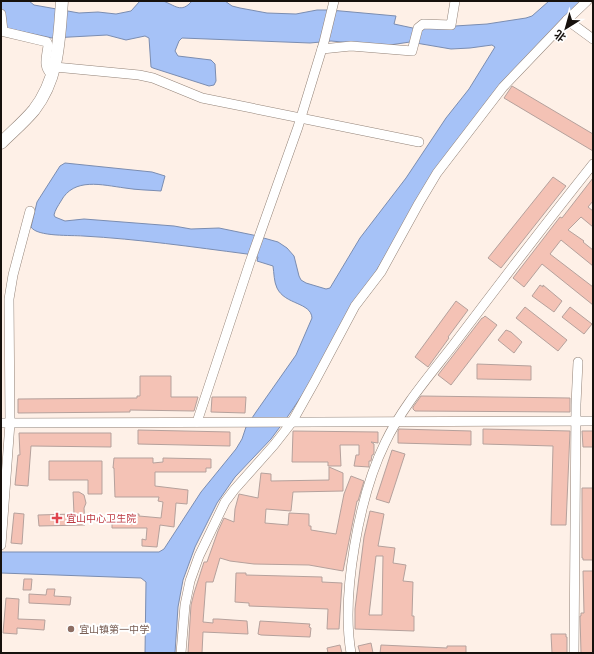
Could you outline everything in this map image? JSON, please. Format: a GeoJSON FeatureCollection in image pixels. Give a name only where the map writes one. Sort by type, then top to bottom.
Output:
{"type":"FeatureCollection","features":[{"type":"Feature","properties":{"kind":"main road"},"geometry":{"type":"LineString","coordinates":[[1,143],[34,110],[45,93],[54,71],[62,4]]}},
{"type":"Feature","properties":{"kind":"street"},"geometry":{"type":"LineString","coordinates":[[323,45],[412,51],[418,28],[423,24],[451,24],[456,1]]}},
{"type":"Feature","properties":{"kind":"street"},"geometry":{"type":"LineString","coordinates":[[181,653],[185,605],[190,581],[199,556],[221,510],[234,490],[274,445],[315,381],[355,306],[381,272],[437,173],[503,87],[587,1]]}},
{"type":"Feature","properties":{"kind":"street"},"geometry":{"type":"LineString","coordinates":[[197,422],[250,262],[278,188],[301,119],[333,5]]}},
{"type":"Feature","properties":{"kind":"street"},"geometry":{"type":"LineString","coordinates":[[1,14],[2,31],[47,42],[47,70],[139,75],[153,78],[202,98],[419,142]]}},
{"type":"Feature","properties":{"kind":"street"},"geometry":{"type":"LineString","coordinates":[[567,20],[593,39]]}},
{"type":"Feature","properties":{"kind":"street"},"geometry":{"type":"LineString","coordinates":[[351,653],[348,633],[348,606],[353,561],[359,526],[369,486],[377,460],[385,443],[396,422],[499,284],[593,164]]}},
{"type":"Feature","properties":{"kind":"street"},"geometry":{"type":"LineString","coordinates":[[1,545],[9,363],[9,293],[30,211]]}},
{"type":"Feature","properties":{"kind":"street"},"geometry":{"type":"LineString","coordinates":[[574,653],[578,362]]}},
{"type":"Feature","properties":{"kind":"street"},"geometry":{"type":"LineString","coordinates":[[6,423],[593,421]]}},
{"type":"Feature","properties":{"kind":"water"},"geometry":{"type":"Polygon","coordinates":[[[2,1],[29,1],[34,5],[79,13],[98,12],[116,14],[131,11],[140,1],[163,1],[181,8],[185,7],[192,1],[225,1],[232,6],[267,13],[296,14],[317,10],[330,10],[396,16],[394,24],[422,30],[423,28],[487,24],[526,18],[532,16],[549,1],[582,1],[500,87],[391,246],[309,385],[288,416],[271,439],[235,477],[217,503],[195,547],[183,580],[178,607],[175,653],[145,653],[146,582],[141,578],[1,573],[1,552],[159,552],[164,549],[201,492],[236,449],[242,439],[246,427],[296,355],[312,318],[311,313],[303,306],[291,301],[281,294],[275,283],[273,266],[257,261],[258,257],[247,254],[145,241],[47,234],[31,227],[37,202],[60,166],[65,163],[152,172],[165,176],[161,191],[89,184],[73,188],[67,193],[54,215],[55,217],[65,221],[84,219],[174,226],[191,229],[219,228],[253,235],[278,242],[287,248],[294,256],[301,280],[326,289],[330,288],[360,238],[406,178],[446,118],[469,89],[495,47],[492,45],[451,49],[410,42],[390,45],[376,45],[331,41],[310,43],[182,38],[179,41],[175,51],[178,56],[211,60],[215,64],[216,81],[214,85],[209,86],[151,67],[149,38],[145,36],[126,40],[107,35],[52,38],[1,27],[2,1]]]}},
{"type":"Feature","properties":{"kind":"building"},"geometry":{"type":"Polygon","coordinates":[[[512,86],[593,134],[593,151],[504,98],[512,86]]]}},
{"type":"Feature","properties":{"kind":"building"},"geometry":{"type":"Polygon","coordinates":[[[553,177],[566,186],[501,268],[488,258],[553,177]]]}},
{"type":"Feature","properties":{"kind":"building"},"geometry":{"type":"Polygon","coordinates":[[[593,178],[593,201],[588,207],[593,211],[593,227],[581,217],[568,230],[584,241],[583,242],[593,250],[593,266],[561,240],[550,254],[593,287],[593,305],[542,264],[524,287],[513,278],[560,217],[562,218],[593,178]]]}},
{"type":"Feature","properties":{"kind":"building"},"geometry":{"type":"Polygon","coordinates":[[[540,285],[543,287],[543,285],[562,301],[554,312],[532,296],[540,285]]]}},
{"type":"Feature","properties":{"kind":"building"},"geometry":{"type":"Polygon","coordinates":[[[456,301],[468,310],[428,367],[415,357],[456,301]]]}},
{"type":"Feature","properties":{"kind":"building"},"geometry":{"type":"Polygon","coordinates":[[[525,307],[567,340],[558,351],[516,318],[525,307]]]}},
{"type":"Feature","properties":{"kind":"building"},"geometry":{"type":"Polygon","coordinates":[[[570,307],[592,324],[584,334],[562,317],[570,307]]]}},
{"type":"Feature","properties":{"kind":"building"},"geometry":{"type":"Polygon","coordinates":[[[485,316],[497,325],[451,385],[438,375],[485,316]]]}},
{"type":"Feature","properties":{"kind":"building"},"geometry":{"type":"Polygon","coordinates":[[[506,330],[511,332],[522,342],[514,353],[498,340],[506,330]]]}},
{"type":"Feature","properties":{"kind":"building"},"geometry":{"type":"Polygon","coordinates":[[[477,364],[531,366],[531,380],[477,379],[477,364]]]}},
{"type":"Feature","properties":{"kind":"building"},"geometry":{"type":"Polygon","coordinates":[[[140,376],[171,376],[171,397],[198,397],[194,411],[130,410],[130,412],[18,413],[18,399],[137,398],[137,396],[140,396],[140,376]]]}},
{"type":"Feature","properties":{"kind":"building"},"geometry":{"type":"Polygon","coordinates":[[[421,396],[570,398],[570,412],[415,411],[413,407],[421,396]]]}},
{"type":"Feature","properties":{"kind":"building"},"geometry":{"type":"Polygon","coordinates":[[[212,397],[246,397],[245,413],[211,412],[212,397]]]}},
{"type":"Feature","properties":{"kind":"building"},"geometry":{"type":"Polygon","coordinates":[[[399,429],[471,431],[471,445],[398,443],[399,429]]]}},
{"type":"Feature","properties":{"kind":"building"},"geometry":{"type":"Polygon","coordinates":[[[483,429],[570,431],[566,525],[551,525],[553,446],[483,444],[483,429]]]}},
{"type":"Feature","properties":{"kind":"building"},"geometry":{"type":"Polygon","coordinates":[[[138,430],[230,432],[230,446],[138,444],[138,430]]]}},
{"type":"Feature","properties":{"kind":"building"},"geometry":{"type":"Polygon","coordinates":[[[293,431],[378,432],[378,443],[371,442],[374,444],[374,453],[371,461],[369,461],[369,467],[354,466],[356,455],[359,455],[359,445],[340,445],[341,466],[328,466],[328,462],[292,462],[293,431]]]}},
{"type":"Feature","properties":{"kind":"building"},"geometry":{"type":"Polygon","coordinates":[[[582,431],[593,431],[593,447],[583,447],[582,431]]]}},
{"type":"Feature","properties":{"kind":"building"},"geometry":{"type":"Polygon","coordinates":[[[19,433],[111,433],[111,447],[31,446],[28,486],[15,485],[18,455],[20,455],[19,433]]]}},
{"type":"Feature","properties":{"kind":"building"},"geometry":{"type":"Polygon","coordinates":[[[392,450],[405,454],[389,503],[376,499],[392,450]]]}},
{"type":"Feature","properties":{"kind":"building"},"geometry":{"type":"Polygon","coordinates":[[[114,458],[153,458],[153,463],[163,462],[163,458],[211,459],[211,468],[206,468],[206,472],[155,472],[155,486],[188,490],[187,504],[176,503],[174,527],[160,525],[157,547],[142,546],[142,539],[146,540],[147,528],[112,528],[112,515],[139,514],[139,516],[161,518],[163,502],[158,501],[159,497],[115,497],[113,468],[114,458]]]}},
{"type":"Feature","properties":{"kind":"building"},"geometry":{"type":"Polygon","coordinates":[[[49,461],[102,461],[102,494],[88,494],[88,480],[49,480],[49,461]]]}},
{"type":"Feature","properties":{"kind":"building"},"geometry":{"type":"Polygon","coordinates":[[[329,467],[343,473],[343,491],[293,492],[291,511],[266,509],[265,523],[288,525],[289,513],[309,514],[309,526],[311,526],[311,530],[336,534],[344,494],[351,476],[364,481],[357,501],[343,571],[309,565],[254,564],[230,561],[220,558],[213,582],[206,582],[203,622],[213,623],[213,619],[247,621],[248,634],[203,632],[202,653],[188,653],[191,605],[194,593],[204,562],[207,562],[224,518],[234,522],[235,509],[239,494],[258,498],[261,473],[271,474],[271,481],[329,480],[329,467]]]}},
{"type":"Feature","properties":{"kind":"building"},"geometry":{"type":"Polygon","coordinates":[[[582,488],[593,488],[593,560],[583,560],[582,558],[582,488]]]}},
{"type":"Feature","properties":{"kind":"building"},"geometry":{"type":"Polygon","coordinates":[[[73,492],[79,492],[84,495],[86,503],[84,508],[85,525],[39,526],[38,515],[74,514],[73,492]]]}},
{"type":"Feature","properties":{"kind":"building"},"geometry":{"type":"Polygon","coordinates":[[[370,511],[384,514],[378,546],[395,548],[393,563],[406,565],[403,581],[413,582],[412,616],[414,616],[414,631],[355,629],[355,609],[364,537],[370,511]],[[376,556],[369,615],[382,615],[383,556],[376,556]]]}},
{"type":"Feature","properties":{"kind":"building"},"geometry":{"type":"Polygon","coordinates":[[[14,513],[24,514],[22,544],[11,543],[14,513]]]}},
{"type":"Feature","properties":{"kind":"building"},"geometry":{"type":"Polygon","coordinates":[[[583,571],[593,571],[593,653],[581,653],[580,616],[581,613],[584,613],[583,571]]]}},
{"type":"Feature","properties":{"kind":"building"},"geometry":{"type":"Polygon","coordinates":[[[236,573],[246,573],[246,575],[322,577],[322,582],[342,583],[339,629],[327,629],[328,609],[249,606],[249,603],[235,602],[236,573]]]}},
{"type":"Feature","properties":{"kind":"building"},"geometry":{"type":"Polygon","coordinates":[[[24,579],[32,579],[31,590],[23,590],[24,579]]]}},
{"type":"Feature","properties":{"kind":"building"},"geometry":{"type":"Polygon","coordinates":[[[47,589],[55,589],[54,596],[71,597],[70,605],[29,603],[29,594],[46,595],[47,589]]]}},
{"type":"Feature","properties":{"kind":"building"},"geometry":{"type":"Polygon","coordinates":[[[6,598],[19,599],[18,619],[45,620],[44,630],[17,628],[17,634],[3,633],[6,598]]]}},
{"type":"Feature","properties":{"kind":"building"},"geometry":{"type":"Polygon","coordinates":[[[260,621],[310,624],[310,637],[261,635],[258,634],[260,621]]]}},
{"type":"Feature","properties":{"kind":"building"},"geometry":{"type":"Polygon","coordinates":[[[551,634],[566,634],[567,653],[552,653],[551,634]]]}},
{"type":"Feature","properties":{"kind":"building"},"geometry":{"type":"Polygon","coordinates":[[[371,643],[373,653],[360,653],[358,646],[371,643]]]}},
{"type":"Feature","properties":{"kind":"building"},"geometry":{"type":"Polygon","coordinates":[[[340,645],[342,653],[328,653],[327,648],[340,645]]]}},
{"type":"Feature","properties":{"kind":"building"},"geometry":{"type":"Polygon","coordinates":[[[381,645],[447,648],[447,646],[466,646],[466,653],[380,653],[381,645]]]}},
{"type":"Feature","properties":{"kind":"place","name":"宜山中心卫生院"},"geometry":{"type":"Point","coordinates":[57,518]}},
{"type":"Feature","properties":{"kind":"place","name":"宜山镇第一中学"},"geometry":{"type":"Point","coordinates":[71,629]}}]}
